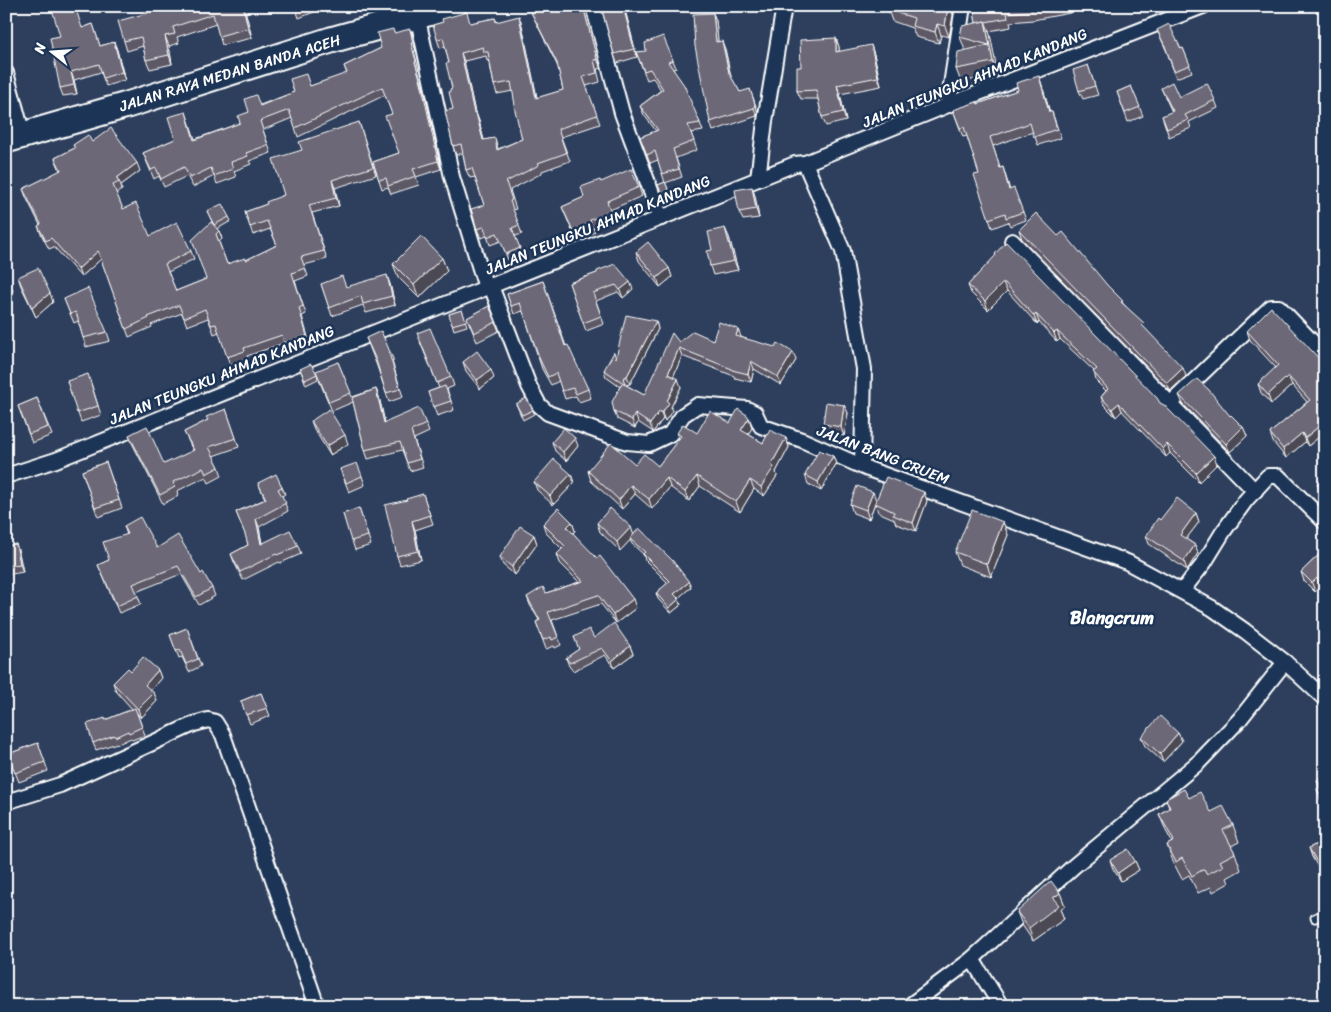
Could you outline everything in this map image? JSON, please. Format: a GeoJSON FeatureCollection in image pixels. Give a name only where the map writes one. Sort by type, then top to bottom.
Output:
{"type":"FeatureCollection","features":[{"type":"Feature","properties":{"kind":"highway","name":"JALAN RAYA MEDAN BANDA ACEH"},"geometry":{"type":"LineString","coordinates":[[15,137],[127,105],[416,11],[453,6]]}},
{"type":"Feature","properties":{"kind":"street"},"geometry":{"type":"LineString","coordinates":[[594,6],[622,114],[661,218]]}},
{"type":"Feature","properties":{"kind":"street"},"geometry":{"type":"LineString","coordinates":[[758,179],[784,6]]}},
{"type":"Feature","properties":{"kind":"street"},"geometry":{"type":"LineString","coordinates":[[948,105],[963,6]]}},
{"type":"Feature","properties":{"kind":"street","name":"JALAN TEUNGKU AHMAD KANDANG"},"geometry":{"type":"LineString","coordinates":[[6,476],[65,456],[795,164],[805,163],[1203,6]]}},
{"type":"Feature","properties":{"kind":"street","name":"JALAN BANG CRUEM"},"geometry":{"type":"LineString","coordinates":[[416,11],[452,177],[488,287],[529,386],[539,405],[548,413],[627,442],[649,444],[670,434],[683,415],[698,406],[747,409],[755,413],[761,426],[802,440],[862,466],[1127,562],[1182,590],[1246,631],[1285,662],[1325,699]]}},
{"type":"Feature","properties":{"kind":"street"},"geometry":{"type":"LineString","coordinates":[[6,73],[15,137]]}},
{"type":"Feature","properties":{"kind":"street"},"geometry":{"type":"LineString","coordinates":[[805,163],[843,251],[845,261],[864,368],[862,466]]}},
{"type":"Feature","properties":{"kind":"street"},"geometry":{"type":"LineString","coordinates":[[1012,241],[1169,405],[1255,490]]}},
{"type":"Feature","properties":{"kind":"street"},"geometry":{"type":"LineString","coordinates":[[1169,405],[1275,305],[1325,355]]}},
{"type":"Feature","properties":{"kind":"street"},"geometry":{"type":"LineString","coordinates":[[1182,590],[1204,563],[1223,532],[1268,476],[1278,476],[1325,522]]}},
{"type":"Feature","properties":{"kind":"street"},"geometry":{"type":"LineString","coordinates":[[909,1006],[972,959],[1074,866],[1199,762],[1240,719],[1285,662]]}},
{"type":"Feature","properties":{"kind":"street"},"geometry":{"type":"LineString","coordinates":[[6,802],[60,785],[194,724],[215,722],[223,735],[317,1006]]}},
{"type":"Feature","properties":{"kind":"street"},"geometry":{"type":"LineString","coordinates":[[972,959],[1001,1006]]}},
{"type":"Feature","properties":{"kind":"lane"},"geometry":{"type":"LineString","coordinates":[[1315,918],[1325,913]]}},
{"type":"Feature","properties":{"kind":"building"},"geometry":{"type":"Polygon","coordinates":[[[51,6],[75,6],[82,28],[93,24],[100,46],[114,42],[122,72],[103,78],[99,64],[71,72],[74,85],[60,88],[50,38],[60,36],[51,6]]]}},
{"type":"Feature","properties":{"kind":"building"},"geometry":{"type":"Polygon","coordinates":[[[146,6],[243,6],[248,28],[219,36],[213,14],[173,27],[175,34],[165,36],[169,55],[146,60],[141,37],[124,41],[118,21],[148,13],[146,6]]]}},
{"type":"Feature","properties":{"kind":"building"},"geometry":{"type":"Polygon","coordinates":[[[295,6],[306,6],[297,10],[295,6]]]}},
{"type":"Feature","properties":{"kind":"building"},"geometry":{"type":"Polygon","coordinates":[[[528,6],[583,6],[597,59],[594,60],[597,73],[583,77],[597,115],[558,129],[566,153],[538,163],[539,165],[506,182],[512,200],[510,201],[519,225],[512,228],[520,248],[506,254],[497,233],[487,237],[484,227],[477,229],[471,209],[484,205],[472,168],[466,170],[461,144],[453,146],[445,111],[453,109],[449,92],[452,88],[446,63],[449,63],[443,38],[437,39],[433,25],[443,22],[442,19],[467,12],[470,23],[495,18],[496,22],[519,16],[536,98],[563,90],[557,63],[528,6]],[[483,47],[461,53],[474,113],[476,113],[483,140],[495,138],[497,150],[522,139],[514,106],[511,82],[494,85],[488,52],[484,52],[483,47]]]}},
{"type":"Feature","properties":{"kind":"building"},"geometry":{"type":"Polygon","coordinates":[[[601,6],[623,6],[634,49],[614,54],[601,6]]]}},
{"type":"Feature","properties":{"kind":"building"},"geometry":{"type":"Polygon","coordinates":[[[890,6],[948,6],[945,26],[937,24],[935,32],[912,26],[914,18],[888,10],[890,6]]]}},
{"type":"Feature","properties":{"kind":"building"},"geometry":{"type":"Polygon","coordinates":[[[973,6],[1055,6],[1007,13],[1008,18],[976,23],[973,6]]]}},
{"type":"Feature","properties":{"kind":"building"},"geometry":{"type":"Polygon","coordinates":[[[713,13],[716,42],[722,41],[729,73],[740,92],[750,89],[755,104],[754,108],[710,122],[695,46],[693,14],[713,13]]]}},
{"type":"Feature","properties":{"kind":"building"},"geometry":{"type":"Polygon","coordinates":[[[985,21],[993,62],[956,69],[958,52],[989,45],[960,37],[962,26],[985,21]]]}},
{"type":"Feature","properties":{"kind":"building"},"geometry":{"type":"Polygon","coordinates":[[[1169,24],[1181,49],[1183,48],[1190,65],[1174,71],[1157,30],[1169,24]]]}},
{"type":"Feature","properties":{"kind":"building"},"geometry":{"type":"Polygon","coordinates":[[[393,29],[394,33],[410,29],[415,62],[438,161],[413,169],[416,176],[388,186],[386,178],[379,180],[373,162],[399,153],[385,116],[392,114],[382,87],[295,128],[289,110],[260,121],[268,145],[246,153],[248,156],[231,162],[233,169],[214,176],[211,168],[190,178],[184,167],[161,179],[156,168],[151,170],[143,153],[175,139],[168,117],[186,112],[194,140],[240,123],[238,116],[249,112],[245,99],[256,95],[260,106],[294,92],[290,79],[306,74],[310,86],[347,73],[344,66],[381,48],[377,33],[393,29]]]}},
{"type":"Feature","properties":{"kind":"building"},"geometry":{"type":"Polygon","coordinates":[[[663,36],[673,60],[668,62],[684,85],[700,123],[688,125],[694,141],[673,149],[679,169],[662,174],[655,151],[647,155],[640,137],[658,130],[640,106],[663,89],[650,69],[644,71],[636,52],[646,51],[645,43],[663,36]]]}},
{"type":"Feature","properties":{"kind":"building"},"geometry":{"type":"Polygon","coordinates":[[[836,38],[836,52],[871,45],[878,77],[837,85],[843,112],[822,117],[816,90],[797,91],[797,67],[801,67],[800,40],[836,38]]]}},
{"type":"Feature","properties":{"kind":"building"},"geometry":{"type":"Polygon","coordinates":[[[1325,43],[1325,58],[1319,46],[1325,43]]]}},
{"type":"Feature","properties":{"kind":"building"},"geometry":{"type":"Polygon","coordinates":[[[1088,65],[1095,86],[1079,91],[1073,70],[1088,65]]]}},
{"type":"Feature","properties":{"kind":"building"},"geometry":{"type":"Polygon","coordinates":[[[1039,76],[1049,112],[1052,112],[1057,129],[1034,137],[1030,123],[990,137],[1000,168],[1003,167],[1009,190],[1014,188],[1023,212],[1006,218],[1005,213],[989,219],[974,175],[979,174],[964,127],[960,128],[953,110],[977,102],[978,104],[1018,90],[1016,83],[1039,76]]]}},
{"type":"Feature","properties":{"kind":"building"},"geometry":{"type":"Polygon","coordinates":[[[1172,82],[1179,97],[1207,83],[1215,100],[1185,115],[1188,120],[1167,129],[1162,116],[1173,111],[1161,88],[1172,82]]]}},
{"type":"Feature","properties":{"kind":"building"},"geometry":{"type":"Polygon","coordinates":[[[1131,86],[1140,107],[1125,113],[1117,92],[1131,86]]]}},
{"type":"Feature","properties":{"kind":"building"},"geometry":{"type":"Polygon","coordinates":[[[359,122],[373,167],[332,180],[336,198],[309,205],[324,251],[301,257],[305,268],[292,273],[303,306],[299,308],[307,336],[284,343],[282,335],[244,348],[245,351],[227,357],[216,324],[211,325],[205,309],[184,318],[179,305],[148,317],[126,329],[98,251],[78,269],[51,238],[46,241],[38,226],[41,224],[23,189],[61,170],[55,158],[75,148],[73,145],[88,135],[92,142],[111,128],[137,163],[117,178],[119,182],[113,185],[123,209],[136,203],[150,236],[177,222],[191,251],[165,264],[176,291],[206,279],[192,240],[211,222],[219,231],[216,234],[227,264],[245,258],[246,260],[277,245],[267,221],[250,227],[245,212],[284,195],[273,159],[302,150],[299,142],[359,122]]]}},
{"type":"Feature","properties":{"kind":"building"},"geometry":{"type":"Polygon","coordinates":[[[631,169],[639,187],[607,201],[611,212],[590,220],[591,223],[573,231],[562,207],[584,197],[581,187],[600,180],[601,182],[631,169]]]}},
{"type":"Feature","properties":{"kind":"building"},"geometry":{"type":"Polygon","coordinates":[[[665,182],[670,194],[663,197],[658,185],[665,182]]]}},
{"type":"Feature","properties":{"kind":"building"},"geometry":{"type":"Polygon","coordinates":[[[752,187],[756,209],[739,212],[735,190],[752,187]]]}},
{"type":"Feature","properties":{"kind":"building"},"geometry":{"type":"Polygon","coordinates":[[[222,204],[229,217],[214,225],[207,211],[222,204]]]}},
{"type":"Feature","properties":{"kind":"building"},"geometry":{"type":"Polygon","coordinates":[[[1036,213],[1058,236],[1063,232],[1107,285],[1123,301],[1121,302],[1144,323],[1142,325],[1183,368],[1167,383],[1019,230],[1036,213]]]}},
{"type":"Feature","properties":{"kind":"building"},"geometry":{"type":"Polygon","coordinates":[[[725,228],[734,261],[710,266],[707,251],[712,250],[708,232],[725,228]]]}},
{"type":"Feature","properties":{"kind":"building"},"geometry":{"type":"Polygon","coordinates":[[[421,236],[442,258],[414,285],[393,264],[421,236]]]}},
{"type":"Feature","properties":{"kind":"building"},"geometry":{"type":"Polygon","coordinates":[[[648,242],[669,268],[657,278],[636,252],[648,242]]]}},
{"type":"Feature","properties":{"kind":"building"},"geometry":{"type":"Polygon","coordinates":[[[1006,242],[1160,403],[1214,456],[1196,473],[1167,444],[1163,449],[1119,403],[1112,409],[1101,397],[1108,389],[1093,372],[1097,369],[1057,331],[1054,333],[1036,314],[1034,316],[1005,283],[985,301],[968,285],[1006,242]]]}},
{"type":"Feature","properties":{"kind":"building"},"geometry":{"type":"Polygon","coordinates":[[[615,264],[630,282],[620,290],[616,285],[593,293],[601,316],[583,323],[569,283],[615,264]]]}},
{"type":"Feature","properties":{"kind":"building"},"geometry":{"type":"Polygon","coordinates":[[[38,268],[50,293],[32,308],[18,277],[38,268]]]}},
{"type":"Feature","properties":{"kind":"building"},"geometry":{"type":"Polygon","coordinates":[[[6,275],[10,282],[6,284],[6,275]]]}},
{"type":"Feature","properties":{"kind":"building"},"geometry":{"type":"Polygon","coordinates":[[[387,275],[392,296],[363,304],[361,296],[329,308],[321,284],[342,276],[346,287],[387,275]]]}},
{"type":"Feature","properties":{"kind":"building"},"geometry":{"type":"Polygon","coordinates":[[[543,281],[565,346],[568,345],[588,389],[576,394],[573,388],[562,391],[556,373],[548,377],[520,303],[511,306],[507,294],[543,281]]]}},
{"type":"Feature","properties":{"kind":"building"},"geometry":{"type":"Polygon","coordinates":[[[88,288],[107,332],[83,338],[76,312],[70,314],[64,299],[88,288]]]}},
{"type":"Feature","properties":{"kind":"building"},"geometry":{"type":"Polygon","coordinates":[[[489,306],[496,322],[474,333],[467,318],[489,306]]]}},
{"type":"Feature","properties":{"kind":"building"},"geometry":{"type":"Polygon","coordinates":[[[1271,307],[1325,365],[1325,421],[1305,438],[1302,433],[1283,449],[1270,433],[1310,400],[1288,376],[1268,395],[1258,384],[1278,365],[1247,331],[1271,307]]]}},
{"type":"Feature","properties":{"kind":"building"},"geometry":{"type":"Polygon","coordinates":[[[462,310],[466,321],[452,325],[449,314],[462,310]]]}},
{"type":"Feature","properties":{"kind":"building"},"geometry":{"type":"Polygon","coordinates":[[[626,315],[656,321],[627,376],[623,378],[625,384],[604,370],[614,352],[616,358],[626,315]]]}},
{"type":"Feature","properties":{"kind":"building"},"geometry":{"type":"Polygon","coordinates":[[[1325,317],[1325,329],[1319,323],[1325,317]]]}},
{"type":"Feature","properties":{"kind":"building"},"geometry":{"type":"Polygon","coordinates":[[[719,322],[738,329],[736,336],[775,347],[777,343],[793,352],[778,377],[751,361],[748,374],[732,370],[679,348],[668,374],[678,379],[667,401],[669,403],[662,413],[660,411],[650,424],[635,414],[632,420],[614,411],[612,402],[622,383],[644,395],[672,333],[679,342],[693,331],[713,340],[719,322]]]}},
{"type":"Feature","properties":{"kind":"building"},"geometry":{"type":"Polygon","coordinates":[[[430,328],[451,377],[437,383],[417,333],[430,328]]]}},
{"type":"Feature","properties":{"kind":"building"},"geometry":{"type":"Polygon","coordinates":[[[381,331],[390,352],[400,389],[386,393],[376,360],[366,338],[381,331]]]}},
{"type":"Feature","properties":{"kind":"building"},"geometry":{"type":"Polygon","coordinates":[[[477,351],[491,370],[477,380],[463,362],[477,351]]]}},
{"type":"Feature","properties":{"kind":"building"},"geometry":{"type":"Polygon","coordinates":[[[338,362],[351,393],[329,402],[316,371],[338,362]]]}},
{"type":"Feature","properties":{"kind":"building"},"geometry":{"type":"Polygon","coordinates":[[[311,364],[317,374],[305,380],[300,369],[311,364]]]}},
{"type":"Feature","properties":{"kind":"building"},"geometry":{"type":"Polygon","coordinates":[[[88,374],[98,406],[77,413],[67,381],[88,374]]]}},
{"type":"Feature","properties":{"kind":"building"},"geometry":{"type":"Polygon","coordinates":[[[1197,379],[1209,390],[1230,416],[1243,427],[1226,444],[1179,395],[1197,379]]]}},
{"type":"Feature","properties":{"kind":"building"},"geometry":{"type":"Polygon","coordinates":[[[445,386],[451,401],[433,407],[428,392],[445,386]]]}},
{"type":"Feature","properties":{"kind":"building"},"geometry":{"type":"Polygon","coordinates":[[[376,389],[384,423],[419,408],[426,424],[411,431],[420,459],[407,463],[400,442],[365,450],[352,398],[376,389]]]}},
{"type":"Feature","properties":{"kind":"building"},"geometry":{"type":"Polygon","coordinates":[[[37,398],[48,427],[29,434],[18,406],[37,398]]]}},
{"type":"Feature","properties":{"kind":"building"},"geometry":{"type":"Polygon","coordinates":[[[526,398],[533,410],[522,415],[516,404],[526,398]]]}},
{"type":"Feature","properties":{"kind":"building"},"geometry":{"type":"Polygon","coordinates":[[[826,402],[844,405],[841,427],[823,424],[826,402]]]}},
{"type":"Feature","properties":{"kind":"building"},"geometry":{"type":"Polygon","coordinates":[[[226,409],[236,438],[209,447],[219,467],[206,474],[203,468],[173,482],[175,487],[160,495],[129,435],[147,426],[164,464],[194,450],[184,432],[208,420],[206,417],[226,409]]]}},
{"type":"Feature","properties":{"kind":"building"},"geometry":{"type":"Polygon","coordinates":[[[329,409],[345,435],[327,446],[311,421],[329,409]]]}},
{"type":"Feature","properties":{"kind":"building"},"geometry":{"type":"Polygon","coordinates":[[[738,409],[749,418],[741,430],[763,443],[770,430],[786,438],[771,465],[774,467],[761,487],[750,480],[736,502],[697,476],[685,492],[667,478],[649,499],[631,485],[619,500],[588,471],[611,443],[635,464],[644,454],[658,466],[681,436],[677,433],[683,424],[697,433],[710,411],[730,423],[738,409]]]}},
{"type":"Feature","properties":{"kind":"building"},"geometry":{"type":"Polygon","coordinates":[[[564,428],[575,438],[563,452],[552,442],[564,428]]]}},
{"type":"Feature","properties":{"kind":"building"},"geometry":{"type":"Polygon","coordinates":[[[819,450],[833,456],[818,482],[805,475],[819,450]]]}},
{"type":"Feature","properties":{"kind":"building"},"geometry":{"type":"Polygon","coordinates":[[[554,459],[571,474],[550,496],[534,482],[554,459]]]}},
{"type":"Feature","properties":{"kind":"building"},"geometry":{"type":"Polygon","coordinates":[[[106,462],[119,500],[95,508],[82,471],[106,462]]]}},
{"type":"Feature","properties":{"kind":"building"},"geometry":{"type":"Polygon","coordinates":[[[357,463],[362,476],[346,483],[340,469],[357,463]]]}},
{"type":"Feature","properties":{"kind":"building"},"geometry":{"type":"Polygon","coordinates":[[[276,474],[282,487],[278,489],[286,503],[256,519],[261,544],[290,530],[298,546],[276,554],[240,572],[231,554],[248,545],[236,512],[266,499],[258,483],[276,474]]]}},
{"type":"Feature","properties":{"kind":"building"},"geometry":{"type":"Polygon","coordinates":[[[1325,476],[1325,490],[1317,483],[1325,476]]]}},
{"type":"Feature","properties":{"kind":"building"},"geometry":{"type":"Polygon","coordinates":[[[886,477],[924,492],[913,523],[893,515],[894,512],[875,503],[886,477]]]}},
{"type":"Feature","properties":{"kind":"building"},"geometry":{"type":"Polygon","coordinates":[[[857,486],[873,492],[866,510],[850,504],[857,486]]]}},
{"type":"Feature","properties":{"kind":"building"},"geometry":{"type":"Polygon","coordinates":[[[423,494],[430,515],[412,521],[418,551],[397,556],[385,505],[423,494]]]}},
{"type":"Feature","properties":{"kind":"building"},"geometry":{"type":"Polygon","coordinates":[[[1177,498],[1196,513],[1180,535],[1195,545],[1184,561],[1146,536],[1158,518],[1160,520],[1177,498]]]}},
{"type":"Feature","properties":{"kind":"building"},"geometry":{"type":"Polygon","coordinates":[[[359,508],[368,536],[351,541],[343,514],[359,508]]]}},
{"type":"Feature","properties":{"kind":"building"},"geometry":{"type":"Polygon","coordinates":[[[558,508],[572,522],[567,527],[597,558],[600,556],[633,599],[613,615],[598,595],[548,612],[558,637],[552,640],[551,637],[543,640],[536,622],[540,620],[527,597],[543,587],[546,593],[583,581],[557,554],[565,546],[543,524],[558,508]]]}},
{"type":"Feature","properties":{"kind":"building"},"geometry":{"type":"Polygon","coordinates":[[[610,508],[631,527],[617,542],[597,523],[610,508]]]}},
{"type":"Feature","properties":{"kind":"building"},"geometry":{"type":"Polygon","coordinates":[[[972,510],[1003,522],[987,564],[955,552],[972,510]]]}},
{"type":"Feature","properties":{"kind":"building"},"geometry":{"type":"Polygon","coordinates":[[[140,517],[157,548],[178,535],[201,574],[203,572],[212,588],[196,597],[178,566],[133,584],[138,596],[117,606],[98,565],[109,560],[103,542],[128,534],[124,526],[140,517]]]}},
{"type":"Feature","properties":{"kind":"building"},"geometry":{"type":"Polygon","coordinates":[[[520,526],[534,535],[512,567],[500,557],[520,526]]]}},
{"type":"Feature","properties":{"kind":"building"},"geometry":{"type":"Polygon","coordinates":[[[639,528],[673,561],[689,582],[674,594],[679,599],[669,608],[656,593],[670,581],[643,554],[645,552],[630,539],[639,528]]]}},
{"type":"Feature","properties":{"kind":"building"},"geometry":{"type":"Polygon","coordinates":[[[16,544],[20,564],[6,566],[6,546],[16,544]]]}},
{"type":"Feature","properties":{"kind":"building"},"geometry":{"type":"Polygon","coordinates":[[[1325,549],[1325,586],[1317,578],[1312,583],[1301,572],[1325,549]]]}},
{"type":"Feature","properties":{"kind":"building"},"geometry":{"type":"Polygon","coordinates":[[[614,623],[630,646],[612,661],[602,648],[570,663],[566,658],[579,649],[574,637],[589,629],[594,638],[614,623]]]}},
{"type":"Feature","properties":{"kind":"building"},"geometry":{"type":"Polygon","coordinates":[[[187,628],[198,659],[186,664],[180,650],[176,651],[170,635],[187,628]]]}},
{"type":"Feature","properties":{"kind":"building"},"geometry":{"type":"Polygon","coordinates":[[[143,657],[158,670],[145,685],[154,693],[138,709],[113,683],[128,668],[131,671],[143,657]]]}},
{"type":"Feature","properties":{"kind":"building"},"geometry":{"type":"Polygon","coordinates":[[[261,693],[267,708],[246,715],[241,701],[261,693]]]}},
{"type":"Feature","properties":{"kind":"building"},"geometry":{"type":"Polygon","coordinates":[[[135,708],[142,727],[129,733],[128,731],[93,743],[87,724],[105,718],[105,720],[135,708]]]}},
{"type":"Feature","properties":{"kind":"building"},"geometry":{"type":"Polygon","coordinates":[[[1160,716],[1178,733],[1160,754],[1141,737],[1160,716]]]}},
{"type":"Feature","properties":{"kind":"building"},"geometry":{"type":"Polygon","coordinates":[[[38,743],[45,762],[15,773],[8,754],[38,743]]]}},
{"type":"Feature","properties":{"kind":"building"},"geometry":{"type":"Polygon","coordinates":[[[1325,775],[1325,802],[1317,789],[1321,786],[1317,780],[1325,775]]]}},
{"type":"Feature","properties":{"kind":"building"},"geometry":{"type":"Polygon","coordinates":[[[1184,789],[1189,798],[1200,792],[1211,812],[1223,806],[1233,825],[1223,830],[1235,853],[1220,861],[1223,866],[1207,874],[1204,869],[1192,876],[1182,858],[1176,862],[1167,845],[1174,841],[1159,814],[1170,808],[1166,799],[1184,789]]]}},
{"type":"Feature","properties":{"kind":"building"},"geometry":{"type":"Polygon","coordinates":[[[1325,840],[1325,876],[1309,848],[1325,840]]]}},
{"type":"Feature","properties":{"kind":"building"},"geometry":{"type":"Polygon","coordinates":[[[1128,849],[1135,861],[1118,873],[1110,860],[1128,849]]]}},
{"type":"Feature","properties":{"kind":"building"},"geometry":{"type":"Polygon","coordinates":[[[1051,881],[1060,893],[1053,898],[1059,905],[1029,928],[1017,912],[1051,881]]]}},
{"type":"Feature","properties":{"kind":"district","name":"Blangcrum"},"geometry":{"type":"Point","coordinates":[1112,618]}}]}
